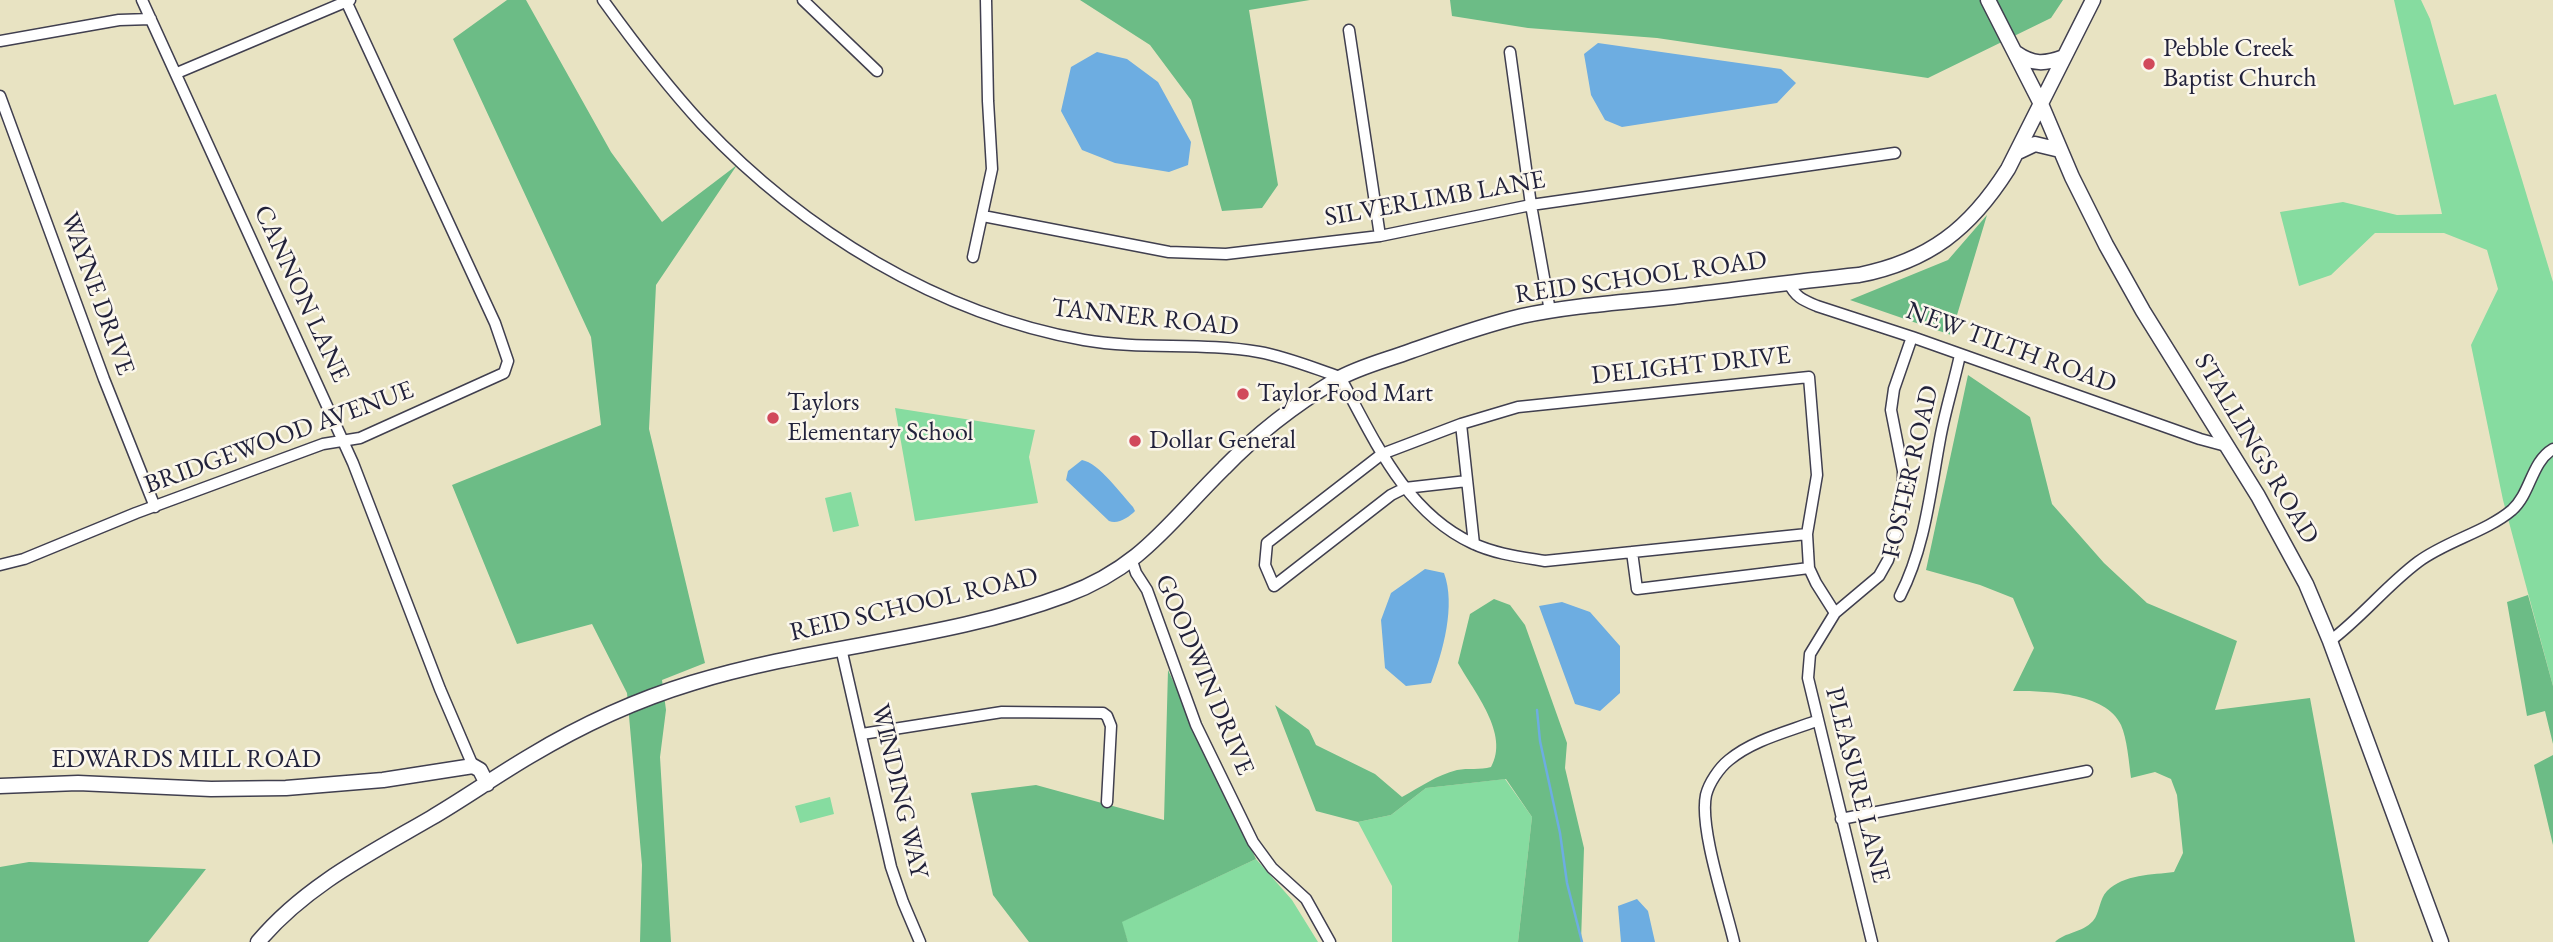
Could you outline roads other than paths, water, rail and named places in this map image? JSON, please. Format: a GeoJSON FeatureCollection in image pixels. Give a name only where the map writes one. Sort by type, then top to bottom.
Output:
{"type":"FeatureCollection","features":[{"type":"Feature","properties":{"kind":"street","name":"CANNON LANE"},"geometry":{"type":"LineString","coordinates":[[142,0],[343,440],[440,689],[473,766]]}},
{"type":"Feature","properties":{"kind":"street","name":"TANNER ROAD"},"geometry":{"type":"LineString","coordinates":[[603,0],[638,49],[681,100],[753,172],[825,230],[913,282],[982,312],[1053,334],[1087,341],[1258,352],[1340,377]]}},
{"type":"Feature","properties":{"kind":"street"},"geometry":{"type":"LineString","coordinates":[[803,0],[877,71]]}},
{"type":"Feature","properties":{"kind":"street"},"geometry":{"type":"LineString","coordinates":[[973,257],[992,169],[986,0]]}},
{"type":"Feature","properties":{"kind":"street","name":"STALLINGS ROAD"},"geometry":{"type":"LineString","coordinates":[[1988,0],[2041,104],[2106,245],[2284,541],[2330,640],[2441,942]]}},
{"type":"Feature","properties":{"kind":"street","name":"REID SCHOOL ROAD"},"geometry":{"type":"LineString","coordinates":[[258,942],[283,915],[330,878],[532,755],[598,720],[650,698],[739,670],[973,622],[1042,603],[1100,581],[1132,561],[1250,443],[1340,377],[1466,331],[1550,311],[1876,272],[1925,253],[1955,233],[1981,208],[2016,153],[2093,0]]}},
{"type":"Feature","properties":{"kind":"street"},"geometry":{"type":"LineString","coordinates":[[177,73],[348,1]]}},
{"type":"Feature","properties":{"kind":"street","name":"BRIDGEWOOD AVENUE"},"geometry":{"type":"LineString","coordinates":[[0,565],[323,443],[360,438],[499,376],[509,365],[495,323],[348,1]]}},
{"type":"Feature","properties":{"kind":"street"},"geometry":{"type":"LineString","coordinates":[[0,41],[119,20],[151,19]]}},
{"type":"Feature","properties":{"kind":"street"},"geometry":{"type":"LineString","coordinates":[[1349,30],[1380,236]]}},
{"type":"Feature","properties":{"kind":"street"},"geometry":{"type":"LineString","coordinates":[[1510,52],[1531,205],[1550,311]]}},
{"type":"Feature","properties":{"kind":"street"},"geometry":{"type":"LineString","coordinates":[[2015,52],[2024,59],[2042,64],[2064,57]]}},
{"type":"Feature","properties":{"kind":"street","name":"WAYNE DRIVE"},"geometry":{"type":"LineString","coordinates":[[0,96],[104,379],[155,507]]}},
{"type":"Feature","properties":{"kind":"street"},"geometry":{"type":"LineString","coordinates":[[2016,153],[2035,144],[2060,150]]}},
{"type":"Feature","properties":{"kind":"street","name":"SILVERLIMB LANE"},"geometry":{"type":"LineString","coordinates":[[983,216],[1169,252],[1226,254],[1380,236],[1531,205],[1895,153]]}},
{"type":"Feature","properties":{"kind":"street","name":"NEW TILTH ROAD"},"geometry":{"type":"LineString","coordinates":[[1789,283],[1794,294],[1802,300],[2226,446]]}},
{"type":"Feature","properties":{"kind":"street","name":"PLEASURE LANE"},"geometry":{"type":"LineString","coordinates":[[1872,942],[1816,721],[1808,678],[1810,654],[1835,613],[1879,576],[1888,560],[1903,493],[1903,471],[1891,410],[1894,390],[1912,337]]}},
{"type":"Feature","properties":{"kind":"street","name":"FOSTER ROAD"},"geometry":{"type":"LineString","coordinates":[[1900,596],[1917,557],[1940,437],[1960,355]]}},
{"type":"Feature","properties":{"kind":"street"},"geometry":{"type":"LineString","coordinates":[[1340,377],[1382,454],[1405,488],[1442,525],[1474,544],[1506,555],[1545,562],[1807,534]]}},
{"type":"Feature","properties":{"kind":"street","name":"DELIGHT DRIVE"},"geometry":{"type":"LineString","coordinates":[[1405,488],[1391,495],[1274,586],[1265,565],[1267,543],[1382,454],[1461,424],[1518,407],[1809,377],[1817,475],[1807,534],[1809,568],[1835,613]]}},
{"type":"Feature","properties":{"kind":"street"},"geometry":{"type":"LineString","coordinates":[[1461,424],[1474,544]]}},
{"type":"Feature","properties":{"kind":"street"},"geometry":{"type":"LineString","coordinates":[[2330,640],[2353,624],[2420,561],[2511,511],[2525,494],[2541,459],[2553,449]]}},
{"type":"Feature","properties":{"kind":"street"},"geometry":{"type":"LineString","coordinates":[[1405,488],[1467,481]]}},
{"type":"Feature","properties":{"kind":"street"},"geometry":{"type":"LineString","coordinates":[[1632,552],[1637,589],[1809,568]]}},
{"type":"Feature","properties":{"kind":"street","name":"GOODWIN DRIVE"},"geometry":{"type":"LineString","coordinates":[[1132,561],[1147,590],[1196,725],[1253,842],[1272,868],[1306,899],[1330,942]]}},
{"type":"Feature","properties":{"kind":"street","name":"WINDING WAY"},"geometry":{"type":"LineString","coordinates":[[841,648],[891,867],[920,942]]}},
{"type":"Feature","properties":{"kind":"street"},"geometry":{"type":"LineString","coordinates":[[862,734],[1002,712],[1103,713],[1111,726],[1107,802]]}},
{"type":"Feature","properties":{"kind":"street"},"geometry":{"type":"LineString","coordinates":[[1734,942],[1709,839],[1706,795],[1719,769],[1730,759],[1752,745],[1816,721]]}},
{"type":"Feature","properties":{"kind":"street"},"geometry":{"type":"LineString","coordinates":[[473,766],[480,770],[487,784]]}},
{"type":"Feature","properties":{"kind":"street","name":"EDWARDS MILL ROAD"},"geometry":{"type":"LineString","coordinates":[[0,786],[78,783],[211,789],[286,788],[383,780],[473,766]]}},
{"type":"Feature","properties":{"kind":"street"},"geometry":{"type":"LineString","coordinates":[[1841,819],[2087,771]]}},
{"type":"Feature","properties":{"kind":"water"},"geometry":{"type":"Polygon","coordinates":[[[1598,43],[1781,69],[1796,83],[1777,103],[1622,127],[1605,120],[1591,95],[1584,54],[1598,43]]]}},
{"type":"Feature","properties":{"kind":"water"},"geometry":{"type":"Polygon","coordinates":[[[1097,52],[1127,59],[1158,82],[1191,142],[1188,165],[1169,172],[1115,163],[1082,150],[1061,111],[1071,67],[1097,52]]]}},
{"type":"Feature","properties":{"kind":"water"},"geometry":{"type":"Polygon","coordinates":[[[1082,460],[1089,462],[1102,473],[1135,511],[1120,521],[1109,521],[1066,480],[1068,471],[1082,460]]]}},
{"type":"Feature","properties":{"kind":"water"},"geometry":{"type":"Polygon","coordinates":[[[1425,569],[1444,573],[1449,599],[1446,628],[1431,683],[1406,686],[1385,668],[1381,620],[1391,593],[1425,569]]]}},
{"type":"Feature","properties":{"kind":"water"},"geometry":{"type":"Polygon","coordinates":[[[1562,602],[1590,612],[1620,646],[1620,693],[1600,711],[1575,704],[1539,606],[1562,602]]]}},
{"type":"Feature","properties":{"kind":"water"},"geometry":{"type":"Polygon","coordinates":[[[1637,899],[1648,911],[1655,942],[1621,942],[1618,906],[1637,899]]]}},
{"type":"Feature","properties":{"kind":"waterway"},"geometry":{"type":"LineString","coordinates":[[1537,710],[1540,741],[1560,833],[1567,883],[1582,942]]}},
{"type":"Feature","properties":{"kind":"place","name":"Pebble Creek Baptist Church"},"geometry":{"type":"Point","coordinates":[2149,64]}},
{"type":"Feature","properties":{"kind":"place","name":"Taylor Food Mart"},"geometry":{"type":"Point","coordinates":[1243,394]}},
{"type":"Feature","properties":{"kind":"place","name":"Taylors Elementary School"},"geometry":{"type":"Point","coordinates":[773,418]}},
{"type":"Feature","properties":{"kind":"place","name":"Dollar General"},"geometry":{"type":"Point","coordinates":[1135,441]}}]}
